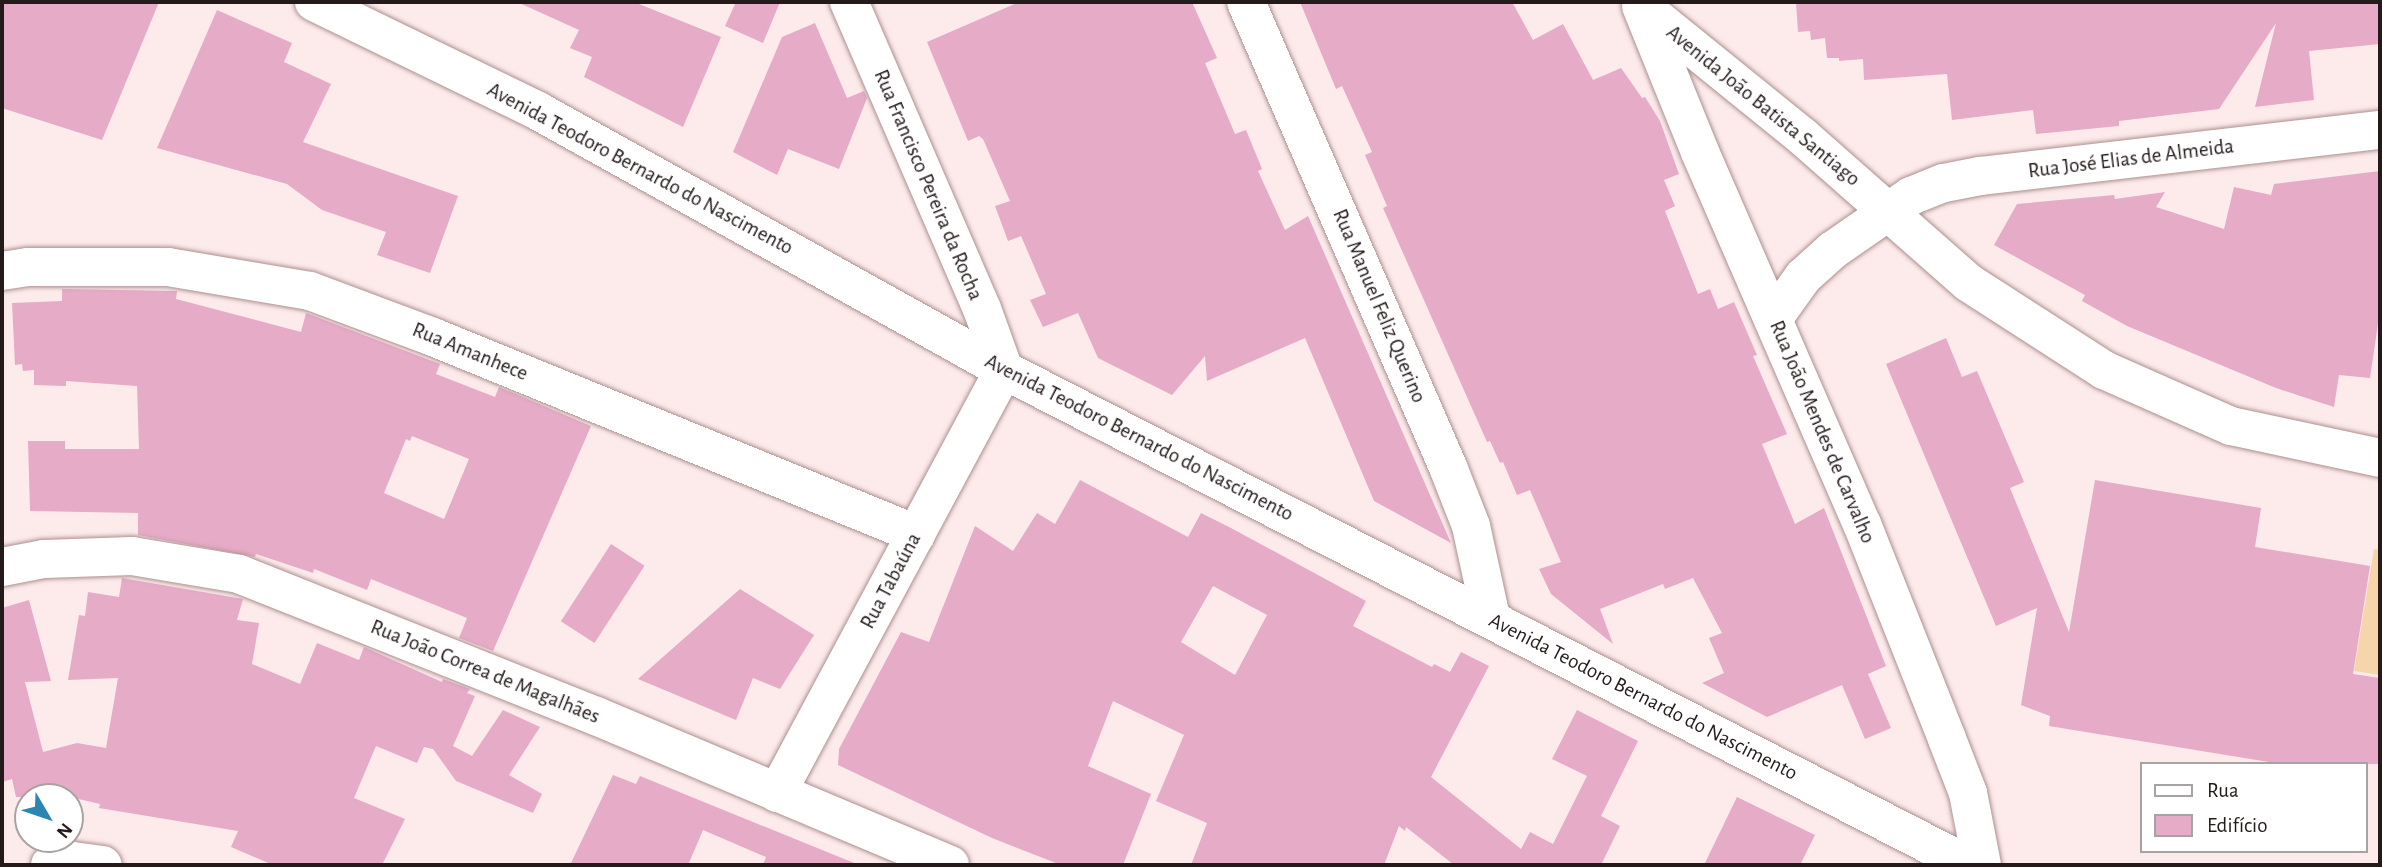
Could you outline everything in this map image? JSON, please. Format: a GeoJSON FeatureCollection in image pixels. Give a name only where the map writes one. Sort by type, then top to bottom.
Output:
{"type":"FeatureCollection","features":[{"type":"Feature","properties":{"kind":"street","name":"Avenida Teodoro Bernardo do Nascimento"},"geometry":{"type":"LineString","coordinates":[[314,2],[538,111],[1004,370],[1969,865]]}},
{"type":"Feature","properties":{"kind":"street","name":"Rua Francisco Pereira da Rocha"},"geometry":{"type":"LineString","coordinates":[[849,2],[982,309],[1004,370]]}},
{"type":"Feature","properties":{"kind":"street","name":"Rua Manuel Feliz Querino"},"geometry":{"type":"LineString","coordinates":[[1246,2],[1448,467],[1471,526],[1491,618]]}},
{"type":"Feature","properties":{"kind":"street","name":"Avenida João Batista Santiago"},"geometry":{"type":"LineString","coordinates":[[1639,4],[1889,210],[1969,283],[2104,370],[2231,426],[2380,458]]}},
{"type":"Feature","properties":{"kind":"street","name":"Rua João Mendes de Carvalho"},"geometry":{"type":"LineString","coordinates":[[1639,4],[1700,152],[1862,524],[1968,793],[1982,865]]}},
{"type":"Feature","properties":{"kind":"street","name":"Rua José Elias de Almeida"},"geometry":{"type":"LineString","coordinates":[[1889,210],[1911,196],[1944,183],[1981,176],[2380,130]]}},
{"type":"Feature","properties":{"kind":"street"},"geometry":{"type":"LineString","coordinates":[[1773,319],[1803,277],[1833,250],[1889,210]]}},
{"type":"Feature","properties":{"kind":"street","name":"Rua Amanhece"},"geometry":{"type":"LineString","coordinates":[[2,271],[28,267],[168,267],[310,291],[446,342],[916,534]]}},
{"type":"Feature","properties":{"kind":"street","name":"Rua Tabaúna"},"geometry":{"type":"LineString","coordinates":[[777,793],[1004,370]]}},
{"type":"Feature","properties":{"kind":"street","name":"Rua João Correa de Magalhães"},"geometry":{"type":"LineString","coordinates":[[2,567],[44,559],[132,556],[239,574],[596,716],[950,865]]}},
{"type":"Feature","properties":{"kind":"street"},"geometry":{"type":"LineString","coordinates":[[50,865],[73,861],[103,865]]}},
{"type":"Feature","properties":{"kind":"shaded area"},"geometry":{"type":"Polygon","coordinates":[[[2374,549],[2380,550],[2380,675],[2354,671],[2374,549]]]}},
{"type":"Feature","properties":{"kind":"building"},"geometry":{"type":"Polygon","coordinates":[[[2,2],[159,2],[102,140],[2,108],[2,2]]]}},
{"type":"Feature","properties":{"kind":"building"},"geometry":{"type":"Polygon","coordinates":[[[517,2],[634,2],[721,37],[683,127],[584,77],[592,57],[570,48],[579,30],[517,2]]]}},
{"type":"Feature","properties":{"kind":"building"},"geometry":{"type":"Polygon","coordinates":[[[736,2],[780,2],[763,43],[725,26],[736,2]]]}},
{"type":"Feature","properties":{"kind":"building"},"geometry":{"type":"Polygon","coordinates":[[[1019,2],[1192,2],[1217,58],[1205,63],[1235,134],[1246,130],[1262,169],[1258,171],[1285,230],[1308,216],[1451,543],[1374,501],[1305,338],[1207,381],[1205,356],[1172,395],[1098,358],[1078,313],[1043,327],[1030,300],[1046,294],[1021,236],[1008,241],[995,206],[1010,201],[983,139],[979,136],[968,141],[927,42],[1019,2]]]}},
{"type":"Feature","properties":{"kind":"building"},"geometry":{"type":"Polygon","coordinates":[[[1300,2],[1512,2],[1533,40],[1563,24],[1593,80],[1621,68],[1642,98],[1645,97],[1660,121],[1679,174],[1664,180],[1675,206],[1665,211],[1698,294],[1710,289],[1718,309],[1734,302],[1757,355],[1753,356],[1787,434],[1762,444],[1795,524],[1824,508],[1886,666],[1868,674],[1891,728],[1865,739],[1842,685],[1767,717],[1702,683],[1724,673],[1709,638],[1722,633],[1693,578],[1665,589],[1663,584],[1600,609],[1613,644],[1551,594],[1539,569],[1561,562],[1530,490],[1517,495],[1503,462],[1500,463],[1490,441],[1487,442],[1383,208],[1387,206],[1365,155],[1372,152],[1342,86],[1336,89],[1300,2]]]}},
{"type":"Feature","properties":{"kind":"building"},"geometry":{"type":"Polygon","coordinates":[[[1796,2],[2380,2],[2380,44],[2309,51],[2314,100],[2255,107],[2276,23],[2219,109],[2119,121],[2119,126],[2036,134],[2033,110],[1952,120],[1947,74],[1864,80],[1863,59],[1839,61],[1839,58],[1827,58],[1825,38],[1811,40],[1810,31],[1798,32],[1796,2]]]}},
{"type":"Feature","properties":{"kind":"building"},"geometry":{"type":"Polygon","coordinates":[[[217,10],[292,43],[284,62],[331,84],[303,142],[458,196],[430,273],[377,255],[386,232],[322,210],[287,184],[157,148],[217,10]]]}},
{"type":"Feature","properties":{"kind":"building"},"geometry":{"type":"Polygon","coordinates":[[[815,23],[847,98],[864,91],[867,98],[839,169],[788,149],[777,175],[733,152],[782,37],[815,23]]]}},
{"type":"Feature","properties":{"kind":"building"},"geometry":{"type":"Polygon","coordinates":[[[2380,171],[2380,310],[2370,378],[2339,375],[2334,407],[2276,388],[2127,326],[2082,301],[2085,295],[1994,245],[2017,204],[2114,195],[2115,199],[2165,192],[2156,207],[2224,229],[2234,187],[2271,195],[2274,184],[2380,171]]]}},
{"type":"Feature","properties":{"kind":"building"},"geometry":{"type":"Polygon","coordinates":[[[62,289],[177,291],[176,299],[301,332],[306,313],[440,364],[436,374],[495,397],[499,387],[591,426],[493,651],[459,638],[467,618],[371,579],[367,590],[314,569],[313,573],[256,554],[255,557],[138,535],[138,513],[30,511],[28,441],[65,441],[65,449],[139,449],[137,386],[66,381],[66,386],[34,385],[34,370],[23,371],[22,364],[15,365],[12,303],[62,301],[62,289]],[[412,436],[410,441],[406,439],[384,493],[444,519],[469,459],[412,436]]]}},
{"type":"Feature","properties":{"kind":"building"},"geometry":{"type":"Polygon","coordinates":[[[1946,338],[1962,377],[1977,371],[2024,482],[2010,488],[2069,632],[2095,480],[2261,508],[2255,547],[2370,566],[2353,674],[2380,678],[2380,764],[2269,762],[2049,726],[2050,716],[2021,705],[2037,608],[1996,626],[1886,364],[1946,338]]]}},
{"type":"Feature","properties":{"kind":"building"},"geometry":{"type":"Polygon","coordinates":[[[1080,480],[1188,537],[1201,513],[1366,601],[1353,626],[1432,667],[1434,664],[1450,672],[1461,652],[1489,666],[1431,777],[1521,849],[1530,832],[1553,844],[1587,776],[1552,759],[1577,710],[1638,741],[1601,816],[1620,826],[1601,865],[1454,865],[1406,827],[1405,831],[1399,826],[1384,865],[1191,865],[1207,823],[1156,801],[1184,735],[1113,701],[1088,766],[1151,794],[1123,865],[1061,865],[992,838],[838,765],[839,749],[901,632],[929,642],[975,526],[1013,551],[1037,513],[1055,524],[1080,480]],[[1213,586],[1181,642],[1235,675],[1267,615],[1213,586]]]}},
{"type":"Feature","properties":{"kind":"building"},"geometry":{"type":"Polygon","coordinates":[[[611,544],[645,566],[594,643],[561,621],[611,544]]]}},
{"type":"Feature","properties":{"kind":"building"},"geometry":{"type":"Polygon","coordinates":[[[122,578],[243,599],[237,620],[259,623],[252,664],[300,684],[317,643],[359,660],[364,647],[442,682],[443,679],[470,689],[467,693],[475,696],[453,746],[472,756],[503,710],[540,727],[509,775],[542,794],[533,813],[456,781],[433,749],[424,747],[417,763],[376,746],[354,798],[405,819],[382,865],[273,865],[231,847],[238,831],[99,808],[100,804],[84,800],[84,783],[14,783],[14,788],[12,779],[2,782],[2,608],[29,600],[51,681],[25,682],[43,752],[77,743],[106,748],[118,678],[68,680],[79,615],[85,616],[88,592],[119,597],[122,578]]]}},
{"type":"Feature","properties":{"kind":"building"},"geometry":{"type":"Polygon","coordinates":[[[740,589],[814,635],[780,689],[753,678],[736,720],[638,679],[740,589]]]}},
{"type":"Feature","properties":{"kind":"building"},"geometry":{"type":"Polygon","coordinates":[[[613,775],[636,784],[640,776],[859,865],[763,865],[766,857],[703,830],[688,865],[570,865],[613,775]]]}},
{"type":"Feature","properties":{"kind":"building"},"geometry":{"type":"Polygon","coordinates":[[[1737,797],[1815,835],[1800,865],[1704,865],[1737,797]]]}}]}
